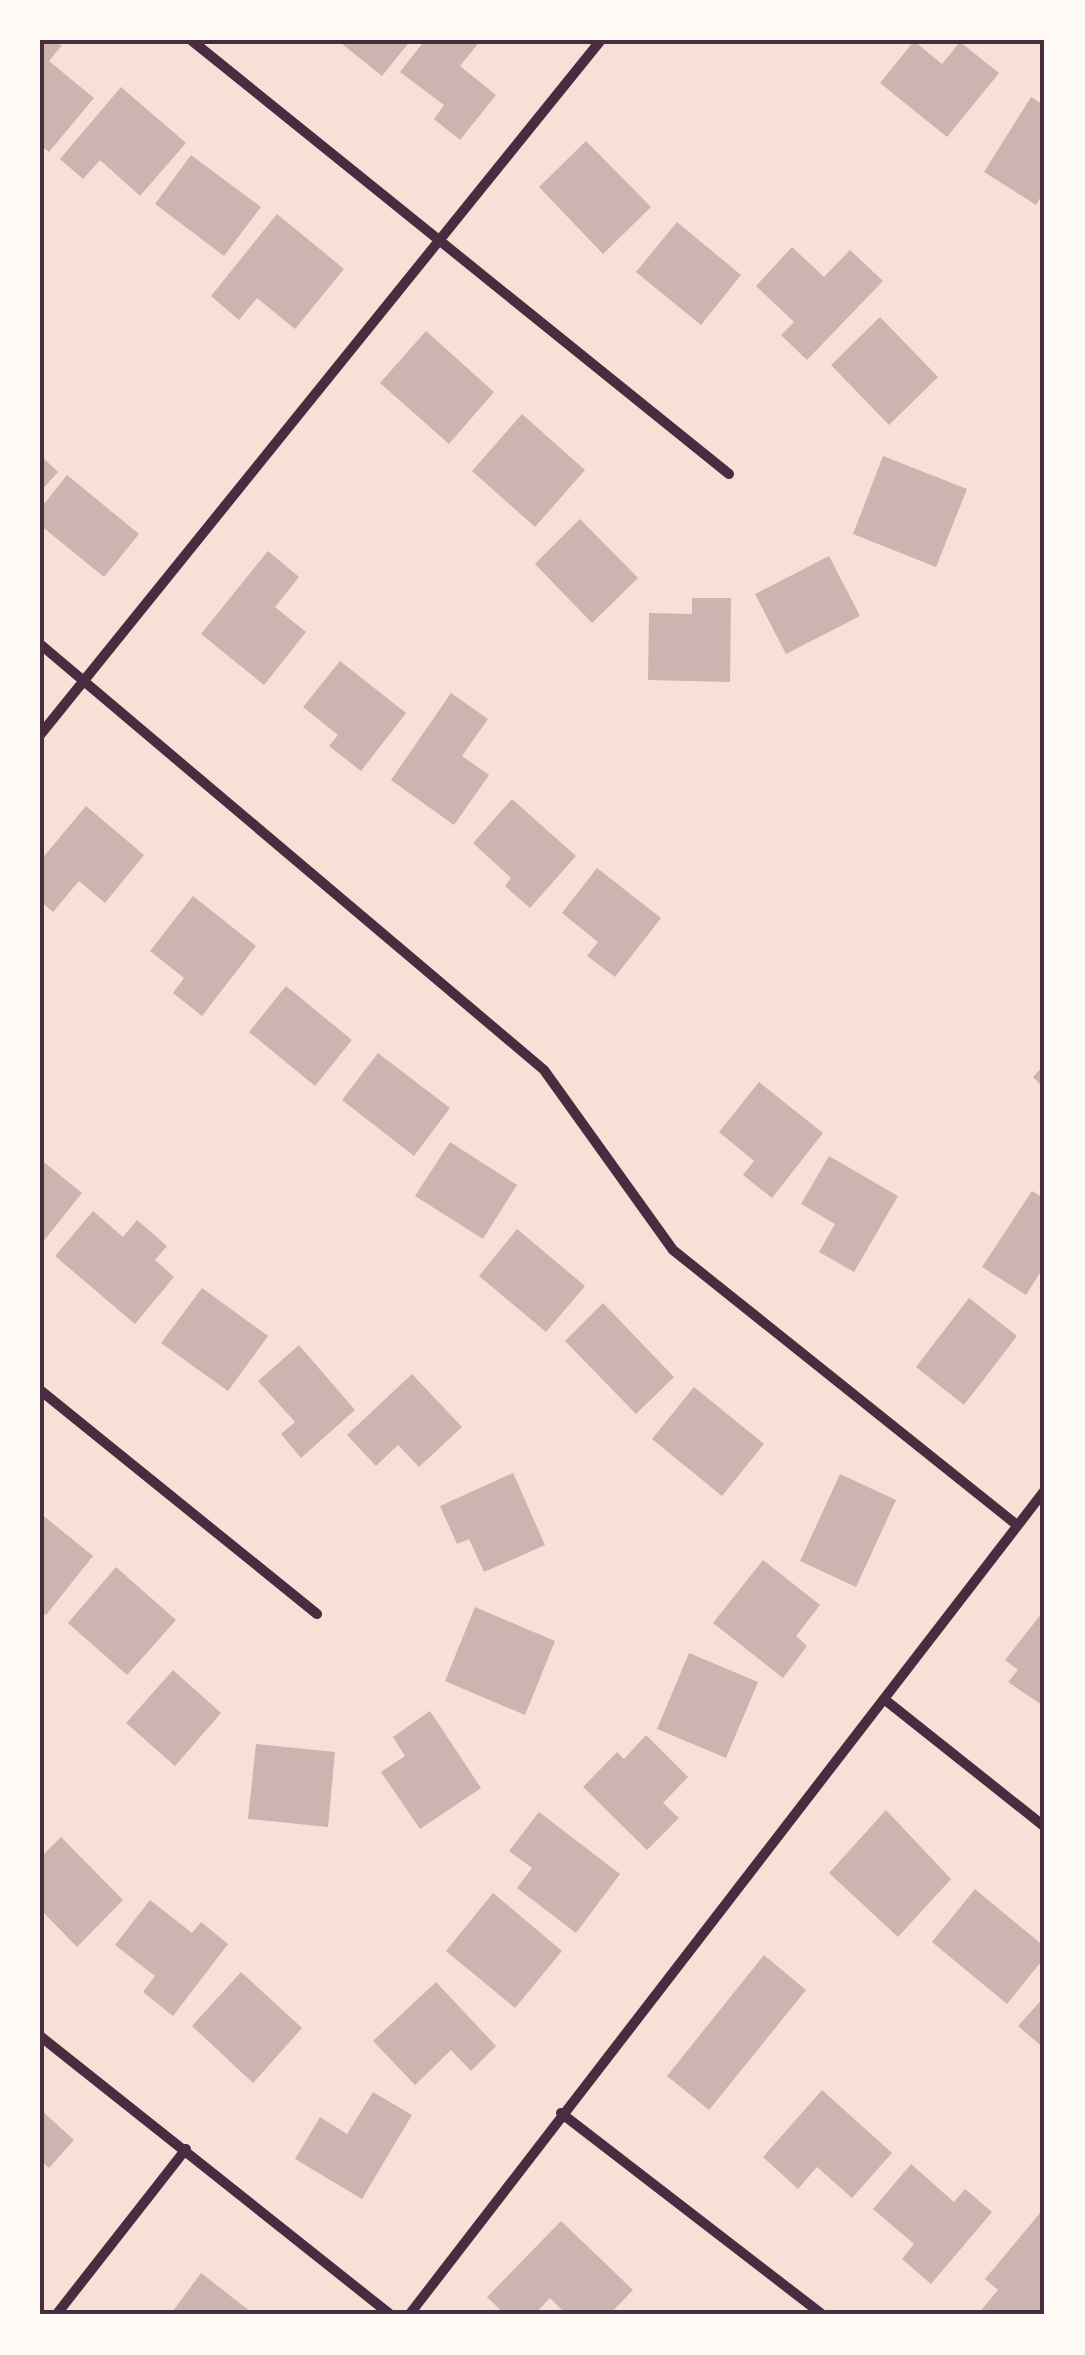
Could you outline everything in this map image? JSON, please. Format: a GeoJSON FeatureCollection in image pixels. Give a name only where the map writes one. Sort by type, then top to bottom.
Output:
{"type":"FeatureCollection","features":[{"type":"Feature","properties":{"kind":"street"},"geometry":{"type":"LineString","coordinates":[[191,40],[729,474]]}},
{"type":"Feature","properties":{"kind":"street"},"geometry":{"type":"LineString","coordinates":[[40,735],[601,40]]}},
{"type":"Feature","properties":{"kind":"street"},"geometry":{"type":"LineString","coordinates":[[40,644],[544,1070],[674,1250],[1017,1525]]}},
{"type":"Feature","properties":{"kind":"street"},"geometry":{"type":"LineString","coordinates":[[40,1390],[317,1614]]}},
{"type":"Feature","properties":{"kind":"street"},"geometry":{"type":"LineString","coordinates":[[410,2315],[561,2112],[1045,1490]]}},
{"type":"Feature","properties":{"kind":"street"},"geometry":{"type":"LineString","coordinates":[[884,1698],[1045,1827]]}},
{"type":"Feature","properties":{"kind":"street"},"geometry":{"type":"LineString","coordinates":[[40,2036],[391,2315]]}},
{"type":"Feature","properties":{"kind":"street"},"geometry":{"type":"LineString","coordinates":[[561,2112],[822,2315]]}},
{"type":"Feature","properties":{"kind":"street"},"geometry":{"type":"LineString","coordinates":[[56,2315],[186,2149]]}},
{"type":"Feature","properties":{"kind":"building"},"geometry":{"type":"Polygon","coordinates":[[[40,40],[62,45],[49,61],[94,98],[49,152],[40,145],[40,40]]]}},
{"type":"Feature","properties":{"kind":"building"},"geometry":{"type":"Polygon","coordinates":[[[411,40],[382,76],[341,43],[411,40]]]}},
{"type":"Feature","properties":{"kind":"building"},"geometry":{"type":"Polygon","coordinates":[[[425,40],[481,40],[460,66],[496,95],[460,140],[434,119],[444,105],[400,72],[425,40]]]}},
{"type":"Feature","properties":{"kind":"building"},"geometry":{"type":"Polygon","coordinates":[[[914,41],[942,64],[960,42],[999,73],[947,137],[880,83],[914,41]]]}},
{"type":"Feature","properties":{"kind":"building"},"geometry":{"type":"Polygon","coordinates":[[[121,87],[186,143],[140,196],[100,160],[83,179],[60,159],[121,87]]]}},
{"type":"Feature","properties":{"kind":"building"},"geometry":{"type":"Polygon","coordinates":[[[1031,97],[1045,106],[1045,190],[1036,205],[984,172],[1031,97]]]}},
{"type":"Feature","properties":{"kind":"building"},"geometry":{"type":"Polygon","coordinates":[[[586,141],[651,207],[603,254],[539,187],[586,141]]]}},
{"type":"Feature","properties":{"kind":"building"},"geometry":{"type":"Polygon","coordinates":[[[191,155],[261,207],[224,256],[155,204],[191,155]]]}},
{"type":"Feature","properties":{"kind":"building"},"geometry":{"type":"Polygon","coordinates":[[[277,214],[344,269],[295,329],[257,298],[239,320],[211,296],[277,214]]]}},
{"type":"Feature","properties":{"kind":"building"},"geometry":{"type":"Polygon","coordinates":[[[677,222],[741,275],[701,325],[636,272],[677,222]]]}},
{"type":"Feature","properties":{"kind":"building"},"geometry":{"type":"Polygon","coordinates":[[[792,247],[824,277],[850,250],[883,281],[807,360],[781,335],[794,322],[756,286],[792,247]]]}},
{"type":"Feature","properties":{"kind":"building"},"geometry":{"type":"Polygon","coordinates":[[[880,317],[938,377],[889,425],[831,365],[880,317]]]}},
{"type":"Feature","properties":{"kind":"building"},"geometry":{"type":"Polygon","coordinates":[[[426,331],[494,392],[449,444],[380,383],[426,331]]]}},
{"type":"Feature","properties":{"kind":"building"},"geometry":{"type":"Polygon","coordinates":[[[522,414],[585,470],[535,527],[472,471],[522,414]]]}},
{"type":"Feature","properties":{"kind":"building"},"geometry":{"type":"Polygon","coordinates":[[[40,455],[58,472],[40,492],[40,455]]]}},
{"type":"Feature","properties":{"kind":"building"},"geometry":{"type":"Polygon","coordinates":[[[883,456],[967,489],[936,567],[853,534],[883,456]]]}},
{"type":"Feature","properties":{"kind":"building"},"geometry":{"type":"Polygon","coordinates":[[[67,475],[139,534],[104,577],[40,525],[40,509],[67,475]]]}},
{"type":"Feature","properties":{"kind":"building"},"geometry":{"type":"Polygon","coordinates":[[[580,519],[638,578],[592,623],[535,564],[580,519]]]}},
{"type":"Feature","properties":{"kind":"building"},"geometry":{"type":"Polygon","coordinates":[[[268,551],[299,577],[275,607],[306,632],[264,685],[201,634],[268,551]]]}},
{"type":"Feature","properties":{"kind":"building"},"geometry":{"type":"Polygon","coordinates":[[[829,556],[860,616],[786,654],[755,594],[829,556]]]}},
{"type":"Feature","properties":{"kind":"building"},"geometry":{"type":"Polygon","coordinates":[[[692,598],[731,598],[730,682],[648,680],[649,613],[692,614],[692,598]]]}},
{"type":"Feature","properties":{"kind":"building"},"geometry":{"type":"Polygon","coordinates":[[[340,661],[406,713],[361,771],[329,746],[338,735],[303,707],[340,661]]]}},
{"type":"Feature","properties":{"kind":"building"},"geometry":{"type":"Polygon","coordinates":[[[451,693],[488,719],[462,756],[489,775],[454,825],[391,780],[451,693]]]}},
{"type":"Feature","properties":{"kind":"building"},"geometry":{"type":"Polygon","coordinates":[[[512,799],[576,856],[530,908],[505,886],[511,878],[473,843],[512,799]]]}},
{"type":"Feature","properties":{"kind":"building"},"geometry":{"type":"Polygon","coordinates":[[[86,806],[144,855],[105,903],[79,881],[53,912],[40,901],[40,861],[86,806]]]}},
{"type":"Feature","properties":{"kind":"building"},"geometry":{"type":"Polygon","coordinates":[[[597,868],[661,918],[615,977],[587,956],[598,942],[562,913],[597,868]]]}},
{"type":"Feature","properties":{"kind":"building"},"geometry":{"type":"Polygon","coordinates":[[[193,896],[256,946],[202,1016],[173,993],[184,978],[150,951],[193,896]]]}},
{"type":"Feature","properties":{"kind":"building"},"geometry":{"type":"Polygon","coordinates":[[[286,986],[352,1040],[315,1086],[249,1032],[286,986]]]}},
{"type":"Feature","properties":{"kind":"building"},"geometry":{"type":"Polygon","coordinates":[[[378,1053],[450,1108],[414,1156],[342,1100],[378,1053]]]}},
{"type":"Feature","properties":{"kind":"building"},"geometry":{"type":"Polygon","coordinates":[[[1045,1064],[1045,1089],[1033,1077],[1045,1064]]]}},
{"type":"Feature","properties":{"kind":"building"},"geometry":{"type":"Polygon","coordinates":[[[759,1082],[823,1133],[772,1198],[743,1175],[754,1161],[719,1132],[759,1082]]]}},
{"type":"Feature","properties":{"kind":"building"},"geometry":{"type":"Polygon","coordinates":[[[450,1142],[517,1185],[483,1239],[415,1196],[450,1142]]]}},
{"type":"Feature","properties":{"kind":"building"},"geometry":{"type":"Polygon","coordinates":[[[829,1156],[898,1196],[854,1272],[819,1252],[835,1224],[801,1204],[829,1156]]]}},
{"type":"Feature","properties":{"kind":"building"},"geometry":{"type":"Polygon","coordinates":[[[40,1159],[82,1193],[42,1243],[40,1241],[40,1159]]]}},
{"type":"Feature","properties":{"kind":"building"},"geometry":{"type":"Polygon","coordinates":[[[1032,1191],[1045,1199],[1045,1265],[1026,1295],[982,1267],[1032,1191]]]}},
{"type":"Feature","properties":{"kind":"building"},"geometry":{"type":"Polygon","coordinates":[[[93,1211],[123,1237],[137,1220],[167,1246],[155,1260],[174,1277],[135,1324],[55,1256],[93,1211]]]}},
{"type":"Feature","properties":{"kind":"building"},"geometry":{"type":"Polygon","coordinates":[[[517,1229],[585,1286],[546,1332],[479,1276],[517,1229]]]}},
{"type":"Feature","properties":{"kind":"building"},"geometry":{"type":"Polygon","coordinates":[[[202,1288],[268,1336],[228,1391],[161,1343],[202,1288]]]}},
{"type":"Feature","properties":{"kind":"building"},"geometry":{"type":"Polygon","coordinates":[[[969,1298],[1017,1336],[964,1405],[916,1367],[969,1298]]]}},
{"type":"Feature","properties":{"kind":"building"},"geometry":{"type":"Polygon","coordinates":[[[603,1303],[674,1377],[636,1414],[565,1341],[603,1303]]]}},
{"type":"Feature","properties":{"kind":"building"},"geometry":{"type":"Polygon","coordinates":[[[299,1345],[355,1410],[301,1458],[281,1434],[295,1422],[258,1381],[299,1345]]]}},
{"type":"Feature","properties":{"kind":"building"},"geometry":{"type":"Polygon","coordinates":[[[412,1374],[462,1427],[419,1467],[398,1445],[376,1466],[347,1435],[412,1374]]]}},
{"type":"Feature","properties":{"kind":"building"},"geometry":{"type":"Polygon","coordinates":[[[694,1387],[764,1444],[722,1496],[652,1439],[694,1387]]]}},
{"type":"Feature","properties":{"kind":"building"},"geometry":{"type":"Polygon","coordinates":[[[513,1473],[545,1545],[484,1572],[469,1539],[457,1544],[440,1506],[513,1473]]]}},
{"type":"Feature","properties":{"kind":"building"},"geometry":{"type":"Polygon","coordinates":[[[840,1474],[896,1500],[856,1587],[800,1561],[840,1474]]]}},
{"type":"Feature","properties":{"kind":"building"},"geometry":{"type":"Polygon","coordinates":[[[40,1513],[93,1556],[46,1615],[40,1611],[40,1513]]]}},
{"type":"Feature","properties":{"kind":"building"},"geometry":{"type":"Polygon","coordinates":[[[763,1560],[820,1605],[796,1636],[807,1646],[783,1678],[713,1623],[763,1560]]]}},
{"type":"Feature","properties":{"kind":"building"},"geometry":{"type":"Polygon","coordinates":[[[116,1567],[176,1620],[127,1675],[68,1623],[116,1567]]]}},
{"type":"Feature","properties":{"kind":"building"},"geometry":{"type":"Polygon","coordinates":[[[475,1607],[555,1641],[525,1715],[445,1681],[475,1607]]]}},
{"type":"Feature","properties":{"kind":"building"},"geometry":{"type":"Polygon","coordinates":[[[1045,1609],[1045,1707],[1008,1682],[1018,1670],[1005,1660],[1045,1609]]]}},
{"type":"Feature","properties":{"kind":"building"},"geometry":{"type":"Polygon","coordinates":[[[689,1653],[758,1682],[726,1758],[657,1729],[689,1653]]]}},
{"type":"Feature","properties":{"kind":"building"},"geometry":{"type":"Polygon","coordinates":[[[173,1670],[221,1713],[175,1766],[126,1723],[173,1670]]]}},
{"type":"Feature","properties":{"kind":"building"},"geometry":{"type":"Polygon","coordinates":[[[430,1711],[481,1788],[420,1829],[381,1772],[405,1756],[393,1737],[430,1711]]]}},
{"type":"Feature","properties":{"kind":"building"},"geometry":{"type":"Polygon","coordinates":[[[646,1735],[688,1777],[663,1803],[679,1818],[647,1850],[583,1787],[617,1752],[624,1759],[646,1735]]]}},
{"type":"Feature","properties":{"kind":"building"},"geometry":{"type":"Polygon","coordinates":[[[256,1744],[335,1752],[328,1827],[248,1819],[256,1744]]]}},
{"type":"Feature","properties":{"kind":"building"},"geometry":{"type":"Polygon","coordinates":[[[886,1810],[951,1879],[898,1937],[829,1873],[886,1810]]]}},
{"type":"Feature","properties":{"kind":"building"},"geometry":{"type":"Polygon","coordinates":[[[539,1812],[620,1874],[576,1933],[517,1888],[532,1868],[509,1851],[539,1812]]]}},
{"type":"Feature","properties":{"kind":"building"},"geometry":{"type":"Polygon","coordinates":[[[61,1837],[123,1900],[77,1947],[40,1909],[40,1858],[61,1837]]]}},
{"type":"Feature","properties":{"kind":"building"},"geometry":{"type":"Polygon","coordinates":[[[975,1889],[1045,1947],[1045,1957],[1007,2004],[932,1942],[975,1889]]]}},
{"type":"Feature","properties":{"kind":"building"},"geometry":{"type":"Polygon","coordinates":[[[493,1893],[562,1951],[515,2008],[446,1951],[493,1893]]]}},
{"type":"Feature","properties":{"kind":"building"},"geometry":{"type":"Polygon","coordinates":[[[150,1900],[192,1933],[201,1922],[228,1944],[173,2016],[143,1992],[155,1976],[115,1945],[150,1900]]]}},
{"type":"Feature","properties":{"kind":"building"},"geometry":{"type":"Polygon","coordinates":[[[764,1955],[806,1990],[709,2110],[667,2076],[764,1955]]]}},
{"type":"Feature","properties":{"kind":"building"},"geometry":{"type":"Polygon","coordinates":[[[241,1972],[302,2028],[253,2083],[192,2026],[241,1972]]]}},
{"type":"Feature","properties":{"kind":"building"},"geometry":{"type":"Polygon","coordinates":[[[436,1982],[496,2046],[471,2071],[451,2050],[415,2085],[373,2041],[436,1982]]]}},
{"type":"Feature","properties":{"kind":"building"},"geometry":{"type":"Polygon","coordinates":[[[1045,1996],[1045,2049],[1018,2026],[1045,1996]]]}},
{"type":"Feature","properties":{"kind":"building"},"geometry":{"type":"Polygon","coordinates":[[[822,2090],[892,2153],[852,2198],[817,2167],[798,2189],[763,2157],[822,2090]]]}},
{"type":"Feature","properties":{"kind":"building"},"geometry":{"type":"Polygon","coordinates":[[[373,2092],[412,2115],[362,2199],[295,2159],[320,2117],[347,2134],[373,2092]]]}},
{"type":"Feature","properties":{"kind":"building"},"geometry":{"type":"Polygon","coordinates":[[[40,2109],[74,2140],[49,2168],[40,2160],[40,2109]]]}},
{"type":"Feature","properties":{"kind":"building"},"geometry":{"type":"Polygon","coordinates":[[[911,2164],[954,2202],[965,2189],[992,2212],[931,2284],[902,2259],[914,2244],[873,2209],[911,2164]]]}},
{"type":"Feature","properties":{"kind":"building"},"geometry":{"type":"Polygon","coordinates":[[[1040,2213],[1045,2217],[1045,2315],[977,2315],[998,2290],[985,2279],[1040,2213]]]}},
{"type":"Feature","properties":{"kind":"building"},"geometry":{"type":"Polygon","coordinates":[[[561,2221],[633,2290],[609,2315],[567,2315],[550,2298],[534,2315],[506,2315],[487,2297],[561,2221]]]}},
{"type":"Feature","properties":{"kind":"building"},"geometry":{"type":"Polygon","coordinates":[[[201,2273],[255,2315],[170,2315],[201,2273]]]}}]}
